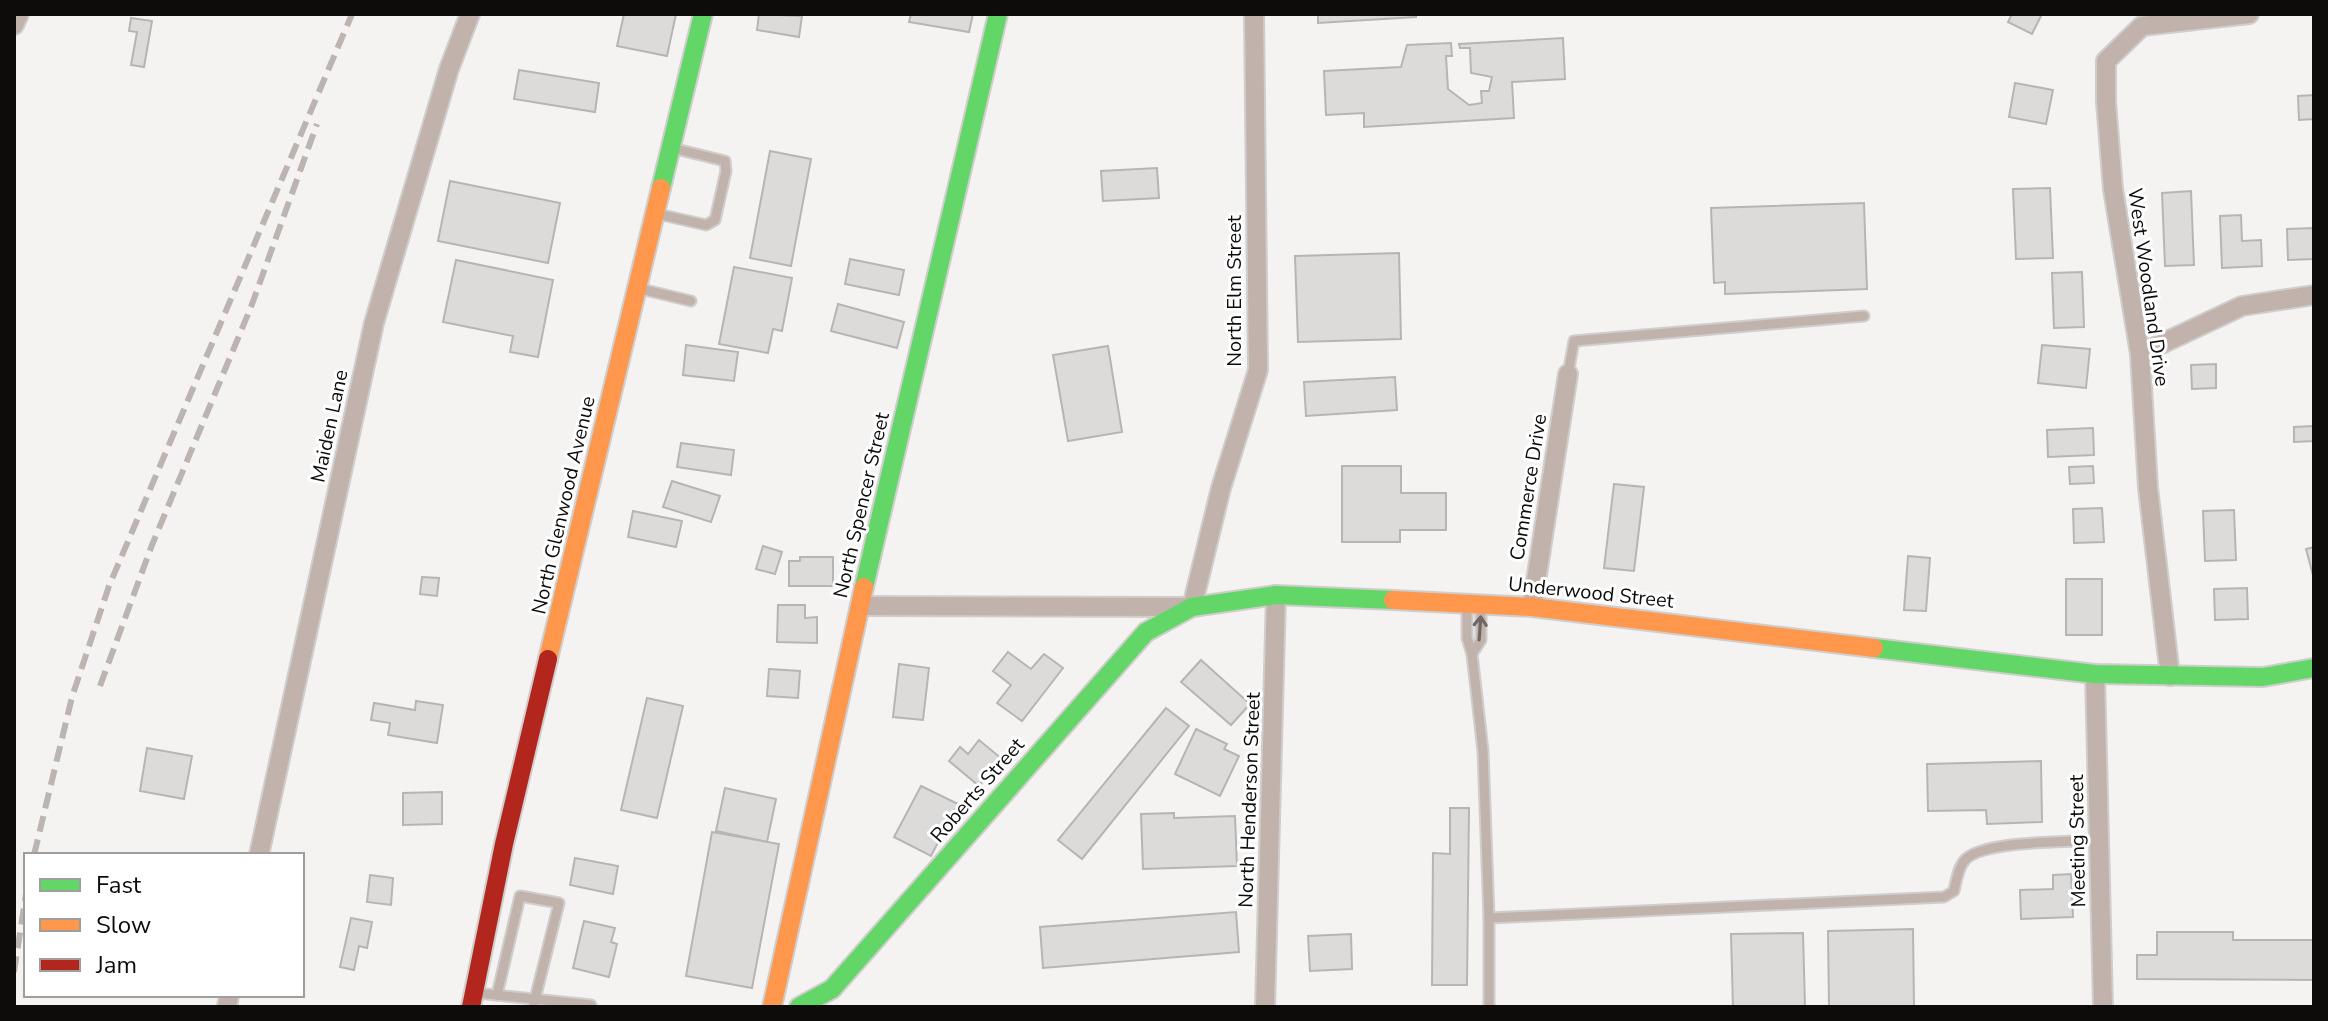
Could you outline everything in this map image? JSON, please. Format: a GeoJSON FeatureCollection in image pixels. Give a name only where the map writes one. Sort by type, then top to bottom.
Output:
{"type":"FeatureCollection","features":[{"type":"Feature","properties":{"kind":"street"},"geometry":{"type":"LineString","coordinates":[[14,25],[19,14]]}},
{"type":"Feature","properties":{"kind":"street","name":"Maiden Lane"},"geometry":{"type":"LineString","coordinates":[[259,853],[374,323],[449,69],[470,14]]}},
{"type":"Feature","properties":{"kind":"street","name":"North Glenwood Avenue"},"geometry":{"type":"LineString","coordinates":[[472,1000],[703,14]]}},
{"type":"Feature","properties":{"kind":"street","name":"North Spencer Street"},"geometry":{"type":"LineString","coordinates":[[772,1007],[860,606],[998,14]]}},
{"type":"Feature","properties":{"kind":"street","name":"North Elm Street"},"geometry":{"type":"LineString","coordinates":[[1192,607],[1221,488],[1258,370],[1254,14]]}},
{"type":"Feature","properties":{"kind":"street","name":"West Woodland Drive"},"geometry":{"type":"LineString","coordinates":[[2170,676],[2148,488],[2140,354],[2113,189],[2106,61],[2142,26],[2164,18],[2249,14]]}},
{"type":"Feature","properties":{"kind":"street"},"geometry":{"type":"LineString","coordinates":[[2140,354],[2242,306],[2314,295]]}},
{"type":"Feature","properties":{"kind":"street","name":"Commerce Drive"},"geometry":{"type":"LineString","coordinates":[[1532,607],[1568,374]]}},
{"type":"Feature","properties":{"kind":"street","name":"Underwood Street"},"geometry":{"type":"LineString","coordinates":[[860,606],[1192,607],[1276,595],[1474,603],[1532,607],[2095,674],[2263,677],[2314,668]]}},
{"type":"Feature","properties":{"kind":"street","name":"North Henderson Street"},"geometry":{"type":"LineString","coordinates":[[1265,1007],[1276,595]]}},
{"type":"Feature","properties":{"kind":"street","name":"Roberts Street"},"geometry":{"type":"LineString","coordinates":[[799,1007],[832,989],[1146,632],[1192,607]]}},
{"type":"Feature","properties":{"kind":"street","name":"Meeting Street"},"geometry":{"type":"LineString","coordinates":[[2095,674],[2103,1007]]}},
{"type":"Feature","properties":{"kind":"lane"},"geometry":{"type":"LineString","coordinates":[[655,213],[706,225],[715,220],[724,183],[725,161],[671,147]]}},
{"type":"Feature","properties":{"kind":"lane"},"geometry":{"type":"LineString","coordinates":[[637,288],[691,301]]}},
{"type":"Feature","properties":{"kind":"lane"},"geometry":{"type":"LineString","coordinates":[[1568,374],[1574,341],[1864,316]]}},
{"type":"Feature","properties":{"kind":"lane"},"geometry":{"type":"LineString","coordinates":[[1472,654],[1481,640],[1474,603]]}},
{"type":"Feature","properties":{"kind":"lane"},"geometry":{"type":"LineString","coordinates":[[1474,603],[1467,638],[1472,654],[1483,751],[1489,1007]]}},
{"type":"Feature","properties":{"kind":"lane"},"geometry":{"type":"LineString","coordinates":[[1489,918],[1944,897],[1954,891],[1963,862],[1979,850],[2099,840]]}},
{"type":"Feature","properties":{"kind":"lane"},"geometry":{"type":"LineString","coordinates":[[497,995],[508,971],[519,920],[520,896],[559,903],[544,951],[534,1003]]}},
{"type":"Feature","properties":{"kind":"lane"},"geometry":{"type":"LineString","coordinates":[[493,900],[518,906]]}},
{"type":"Feature","properties":{"kind":"lane"},"geometry":{"type":"LineString","coordinates":[[472,1000],[497,995],[534,1003],[591,1007]]}},
{"type":"Feature","properties":{"kind":"building"},"geometry":{"type":"Polygon","coordinates":[[[624,14],[676,14],[667,56],[617,46],[624,14]]]}},
{"type":"Feature","properties":{"kind":"building"},"geometry":{"type":"Polygon","coordinates":[[[759,14],[802,16],[799,37],[757,30],[759,14]]]}},
{"type":"Feature","properties":{"kind":"building"},"geometry":{"type":"Polygon","coordinates":[[[911,14],[973,14],[969,32],[909,22],[911,14]]]}},
{"type":"Feature","properties":{"kind":"building"},"geometry":{"type":"Polygon","coordinates":[[[1318,14],[1416,14],[1416,17],[1318,23],[1318,14]]]}},
{"type":"Feature","properties":{"kind":"building"},"geometry":{"type":"Polygon","coordinates":[[[2012,14],[2042,14],[2032,34],[2008,22],[2012,14]]]}},
{"type":"Feature","properties":{"kind":"building"},"geometry":{"type":"Polygon","coordinates":[[[131,18],[152,21],[144,67],[131,65],[137,32],[129,31],[131,18]]]}},
{"type":"Feature","properties":{"kind":"building"},"geometry":{"type":"Polygon","coordinates":[[[1563,38],[1565,79],[1512,82],[1514,118],[1364,127],[1364,113],[1326,115],[1324,71],[1401,67],[1407,45],[1451,43],[1452,56],[1446,56],[1448,89],[1469,105],[1482,103],[1481,91],[1489,91],[1492,77],[1471,73],[1470,48],[1460,48],[1459,44],[1563,38]]]}},
{"type":"Feature","properties":{"kind":"building"},"geometry":{"type":"Polygon","coordinates":[[[519,70],[599,83],[595,112],[514,99],[519,70]]]}},
{"type":"Feature","properties":{"kind":"building"},"geometry":{"type":"Polygon","coordinates":[[[2015,83],[2053,90],[2046,124],[2009,117],[2015,83]]]}},
{"type":"Feature","properties":{"kind":"building"},"geometry":{"type":"Polygon","coordinates":[[[2314,95],[2314,119],[2299,120],[2298,96],[2314,95]]]}},
{"type":"Feature","properties":{"kind":"building"},"geometry":{"type":"Polygon","coordinates":[[[770,151],[811,159],[791,266],[750,258],[770,151]]]}},
{"type":"Feature","properties":{"kind":"building"},"geometry":{"type":"Polygon","coordinates":[[[1157,168],[1159,198],[1103,201],[1101,171],[1157,168]]]}},
{"type":"Feature","properties":{"kind":"building"},"geometry":{"type":"Polygon","coordinates":[[[450,181],[560,203],[548,263],[438,241],[450,181]]]}},
{"type":"Feature","properties":{"kind":"building"},"geometry":{"type":"Polygon","coordinates":[[[2050,188],[2053,258],[2016,259],[2013,189],[2050,188]]]}},
{"type":"Feature","properties":{"kind":"building"},"geometry":{"type":"Polygon","coordinates":[[[2191,191],[2194,265],[2165,266],[2162,193],[2191,191]]]}},
{"type":"Feature","properties":{"kind":"building"},"geometry":{"type":"Polygon","coordinates":[[[1864,203],[1867,289],[1725,294],[1725,282],[1714,283],[1711,208],[1864,203]]]}},
{"type":"Feature","properties":{"kind":"building"},"geometry":{"type":"Polygon","coordinates":[[[2241,215],[2242,241],[2261,240],[2262,266],[2222,268],[2220,216],[2241,215]]]}},
{"type":"Feature","properties":{"kind":"building"},"geometry":{"type":"Polygon","coordinates":[[[2314,228],[2314,259],[2288,260],[2287,229],[2314,228]]]}},
{"type":"Feature","properties":{"kind":"building"},"geometry":{"type":"Polygon","coordinates":[[[1399,253],[1401,339],[1298,342],[1295,256],[1399,253]]]}},
{"type":"Feature","properties":{"kind":"building"},"geometry":{"type":"Polygon","coordinates":[[[850,259],[904,270],[899,295],[845,284],[850,259]]]}},
{"type":"Feature","properties":{"kind":"building"},"geometry":{"type":"Polygon","coordinates":[[[456,260],[553,280],[538,357],[510,352],[513,336],[443,322],[456,260]]]}},
{"type":"Feature","properties":{"kind":"building"},"geometry":{"type":"Polygon","coordinates":[[[734,267],[792,278],[782,331],[773,329],[768,353],[719,344],[734,267]]]}},
{"type":"Feature","properties":{"kind":"building"},"geometry":{"type":"Polygon","coordinates":[[[2082,272],[2084,327],[2054,328],[2052,273],[2082,272]]]}},
{"type":"Feature","properties":{"kind":"building"},"geometry":{"type":"Polygon","coordinates":[[[838,304],[904,322],[897,348],[831,331],[838,304]]]}},
{"type":"Feature","properties":{"kind":"building"},"geometry":{"type":"Polygon","coordinates":[[[686,345],[738,352],[734,381],[683,375],[686,345]]]}},
{"type":"Feature","properties":{"kind":"building"},"geometry":{"type":"Polygon","coordinates":[[[2042,345],[2090,349],[2086,388],[2038,383],[2042,345]]]}},
{"type":"Feature","properties":{"kind":"building"},"geometry":{"type":"Polygon","coordinates":[[[1108,346],[1122,432],[1068,441],[1053,355],[1108,346]]]}},
{"type":"Feature","properties":{"kind":"building"},"geometry":{"type":"Polygon","coordinates":[[[2216,364],[2216,388],[2192,389],[2191,365],[2216,364]]]}},
{"type":"Feature","properties":{"kind":"building"},"geometry":{"type":"Polygon","coordinates":[[[1395,377],[1397,410],[1306,416],[1304,382],[1395,377]]]}},
{"type":"Feature","properties":{"kind":"building"},"geometry":{"type":"Polygon","coordinates":[[[2314,426],[2314,441],[2294,442],[2294,427],[2314,426]]]}},
{"type":"Feature","properties":{"kind":"building"},"geometry":{"type":"Polygon","coordinates":[[[2093,428],[2094,455],[2048,457],[2047,430],[2093,428]]]}},
{"type":"Feature","properties":{"kind":"building"},"geometry":{"type":"Polygon","coordinates":[[[681,443],[734,450],[731,475],[677,467],[681,443]]]}},
{"type":"Feature","properties":{"kind":"building"},"geometry":{"type":"Polygon","coordinates":[[[1342,466],[1401,466],[1401,493],[1446,493],[1446,530],[1400,530],[1400,542],[1342,542],[1342,466]]]}},
{"type":"Feature","properties":{"kind":"building"},"geometry":{"type":"Polygon","coordinates":[[[2093,466],[2094,483],[2070,484],[2069,467],[2093,466]]]}},
{"type":"Feature","properties":{"kind":"building"},"geometry":{"type":"Polygon","coordinates":[[[672,481],[720,496],[711,522],[663,507],[672,481]]]}},
{"type":"Feature","properties":{"kind":"building"},"geometry":{"type":"Polygon","coordinates":[[[1614,484],[1644,487],[1634,571],[1604,568],[1614,484]]]}},
{"type":"Feature","properties":{"kind":"building"},"geometry":{"type":"Polygon","coordinates":[[[2102,508],[2104,542],[2074,543],[2073,509],[2102,508]]]}},
{"type":"Feature","properties":{"kind":"building"},"geometry":{"type":"Polygon","coordinates":[[[2234,510],[2236,560],[2205,561],[2203,511],[2234,510]]]}},
{"type":"Feature","properties":{"kind":"building"},"geometry":{"type":"Polygon","coordinates":[[[633,511],[682,521],[676,547],[628,537],[633,511]]]}},
{"type":"Feature","properties":{"kind":"building"},"geometry":{"type":"Polygon","coordinates":[[[763,546],[782,552],[775,574],[756,569],[763,546]]]}},
{"type":"Feature","properties":{"kind":"building"},"geometry":{"type":"Polygon","coordinates":[[[2314,547],[2314,579],[2306,549],[2314,547]]]}},
{"type":"Feature","properties":{"kind":"building"},"geometry":{"type":"Polygon","coordinates":[[[1908,556],[1930,558],[1926,611],[1904,610],[1908,556]]]}},
{"type":"Feature","properties":{"kind":"building"},"geometry":{"type":"Polygon","coordinates":[[[800,557],[833,557],[833,586],[789,586],[789,561],[800,561],[800,557]]]}},
{"type":"Feature","properties":{"kind":"building"},"geometry":{"type":"Polygon","coordinates":[[[422,577],[439,578],[437,596],[420,594],[422,577]]]}},
{"type":"Feature","properties":{"kind":"building"},"geometry":{"type":"Polygon","coordinates":[[[2066,579],[2102,579],[2102,635],[2066,635],[2066,579]]]}},
{"type":"Feature","properties":{"kind":"building"},"geometry":{"type":"Polygon","coordinates":[[[2247,588],[2248,619],[2215,620],[2214,589],[2247,588]]]}},
{"type":"Feature","properties":{"kind":"building"},"geometry":{"type":"Polygon","coordinates":[[[778,605],[805,605],[805,618],[817,617],[817,643],[777,642],[778,605]]]}},
{"type":"Feature","properties":{"kind":"building"},"geometry":{"type":"Polygon","coordinates":[[[1008,652],[1031,669],[1044,654],[1063,668],[1022,721],[997,703],[1011,685],[993,671],[1008,652]]]}},
{"type":"Feature","properties":{"kind":"building"},"geometry":{"type":"Polygon","coordinates":[[[1201,660],[1250,704],[1231,725],[1181,682],[1201,660]]]}},
{"type":"Feature","properties":{"kind":"building"},"geometry":{"type":"Polygon","coordinates":[[[899,664],[929,668],[923,720],[893,717],[899,664]]]}},
{"type":"Feature","properties":{"kind":"building"},"geometry":{"type":"Polygon","coordinates":[[[769,669],[800,671],[798,698],[767,696],[769,669]]]}},
{"type":"Feature","properties":{"kind":"building"},"geometry":{"type":"Polygon","coordinates":[[[647,698],[683,706],[657,818],[621,810],[647,698]]]}},
{"type":"Feature","properties":{"kind":"building"},"geometry":{"type":"Polygon","coordinates":[[[416,701],[443,705],[437,743],[388,735],[390,723],[371,720],[374,703],[415,710],[416,701]]]}},
{"type":"Feature","properties":{"kind":"building"},"geometry":{"type":"Polygon","coordinates":[[[1166,708],[1189,726],[1082,859],[1058,840],[1166,708]]]}},
{"type":"Feature","properties":{"kind":"building"},"geometry":{"type":"Polygon","coordinates":[[[1196,729],[1227,744],[1224,749],[1239,756],[1220,796],[1175,774],[1196,729]]]}},
{"type":"Feature","properties":{"kind":"building"},"geometry":{"type":"Polygon","coordinates":[[[979,740],[1002,759],[979,786],[949,761],[960,747],[968,754],[979,740]]]}},
{"type":"Feature","properties":{"kind":"building"},"geometry":{"type":"Polygon","coordinates":[[[147,748],[192,756],[184,799],[140,791],[147,748]]]}},
{"type":"Feature","properties":{"kind":"building"},"geometry":{"type":"Polygon","coordinates":[[[2041,761],[2042,822],[1987,824],[1986,810],[1928,811],[1927,764],[2041,761]]]}},
{"type":"Feature","properties":{"kind":"building"},"geometry":{"type":"Polygon","coordinates":[[[921,786],[958,804],[931,856],[894,837],[921,786]]]}},
{"type":"Feature","properties":{"kind":"building"},"geometry":{"type":"Polygon","coordinates":[[[725,788],[776,799],[767,842],[716,831],[725,788]]]}},
{"type":"Feature","properties":{"kind":"building"},"geometry":{"type":"Polygon","coordinates":[[[442,792],[442,824],[403,825],[403,793],[442,792]]]}},
{"type":"Feature","properties":{"kind":"building"},"geometry":{"type":"Polygon","coordinates":[[[1450,808],[1469,808],[1467,985],[1432,985],[1433,853],[1450,854],[1450,808]]]}},
{"type":"Feature","properties":{"kind":"building"},"geometry":{"type":"Polygon","coordinates":[[[1174,813],[1174,818],[1235,816],[1237,866],[1143,869],[1141,814],[1174,813]]]}},
{"type":"Feature","properties":{"kind":"building"},"geometry":{"type":"Polygon","coordinates":[[[712,832],[779,844],[752,988],[686,976],[712,832]]]}},
{"type":"Feature","properties":{"kind":"building"},"geometry":{"type":"Polygon","coordinates":[[[575,858],[618,866],[613,894],[570,885],[575,858]]]}},
{"type":"Feature","properties":{"kind":"building"},"geometry":{"type":"Polygon","coordinates":[[[2071,874],[2073,917],[2021,919],[2020,890],[2053,889],[2053,875],[2071,874]]]}},
{"type":"Feature","properties":{"kind":"building"},"geometry":{"type":"Polygon","coordinates":[[[370,875],[393,878],[391,905],[367,902],[370,875]]]}},
{"type":"Feature","properties":{"kind":"building"},"geometry":{"type":"Polygon","coordinates":[[[1236,912],[1239,952],[1043,968],[1040,927],[1236,912]]]}},
{"type":"Feature","properties":{"kind":"building"},"geometry":{"type":"Polygon","coordinates":[[[351,918],[372,922],[367,948],[359,946],[354,970],[340,967],[351,918]]]}},
{"type":"Feature","properties":{"kind":"building"},"geometry":{"type":"Polygon","coordinates":[[[584,921],[615,928],[611,942],[617,944],[609,977],[573,968],[584,921]]]}},
{"type":"Feature","properties":{"kind":"building"},"geometry":{"type":"Polygon","coordinates":[[[1913,929],[1914,1007],[1829,1007],[1828,931],[1913,929]]]}},
{"type":"Feature","properties":{"kind":"building"},"geometry":{"type":"Polygon","coordinates":[[[2157,932],[2233,932],[2233,940],[2314,940],[2314,980],[2137,979],[2137,955],[2157,955],[2157,932]]]}},
{"type":"Feature","properties":{"kind":"building"},"geometry":{"type":"Polygon","coordinates":[[[1803,933],[1805,1007],[1733,1007],[1731,934],[1803,933]]]}},
{"type":"Feature","properties":{"kind":"building"},"geometry":{"type":"Polygon","coordinates":[[[1351,934],[1352,969],[1310,971],[1308,936],[1351,934]]]}},
{"type":"Feature","properties":{"kind":"railway"},"geometry":{"type":"LineString","coordinates":[[34,853],[72,697],[109,586],[352,14]]}},
{"type":"Feature","properties":{"kind":"railway"},"geometry":{"type":"LineString","coordinates":[[100,686],[152,545],[251,307],[317,124]]}},
{"type":"Feature","properties":{"kind":"railway"},"geometry":{"type":"LineString","coordinates":[[14,972],[24,907]]}},
{"type":"Feature","properties":{"kind":"traffic: fast"},"geometry":{"type":"LineString","coordinates":[[661,188],[703,14]]}},
{"type":"Feature","properties":{"kind":"traffic: fast"},"geometry":{"type":"LineString","coordinates":[[864,587],[998,14]]}},
{"type":"Feature","properties":{"kind":"traffic: fast"},"geometry":{"type":"LineString","coordinates":[[799,1007],[832,989],[1146,632],[1192,607],[1276,595],[1393,600]]}},
{"type":"Feature","properties":{"kind":"traffic: fast"},"geometry":{"type":"LineString","coordinates":[[1874,648],[2095,674],[2263,677],[2314,668]]}},
{"type":"Feature","properties":{"kind":"traffic: slow"},"geometry":{"type":"LineString","coordinates":[[548,659],[661,188]]}},
{"type":"Feature","properties":{"kind":"traffic: slow"},"geometry":{"type":"LineString","coordinates":[[772,1007],[864,587]]}},
{"type":"Feature","properties":{"kind":"traffic: slow"},"geometry":{"type":"LineString","coordinates":[[1393,600],[1532,607],[1874,648]]}},
{"type":"Feature","properties":{"kind":"traffic: jam"},"geometry":{"type":"LineString","coordinates":[[471,1007],[504,844],[548,659]]}}]}
